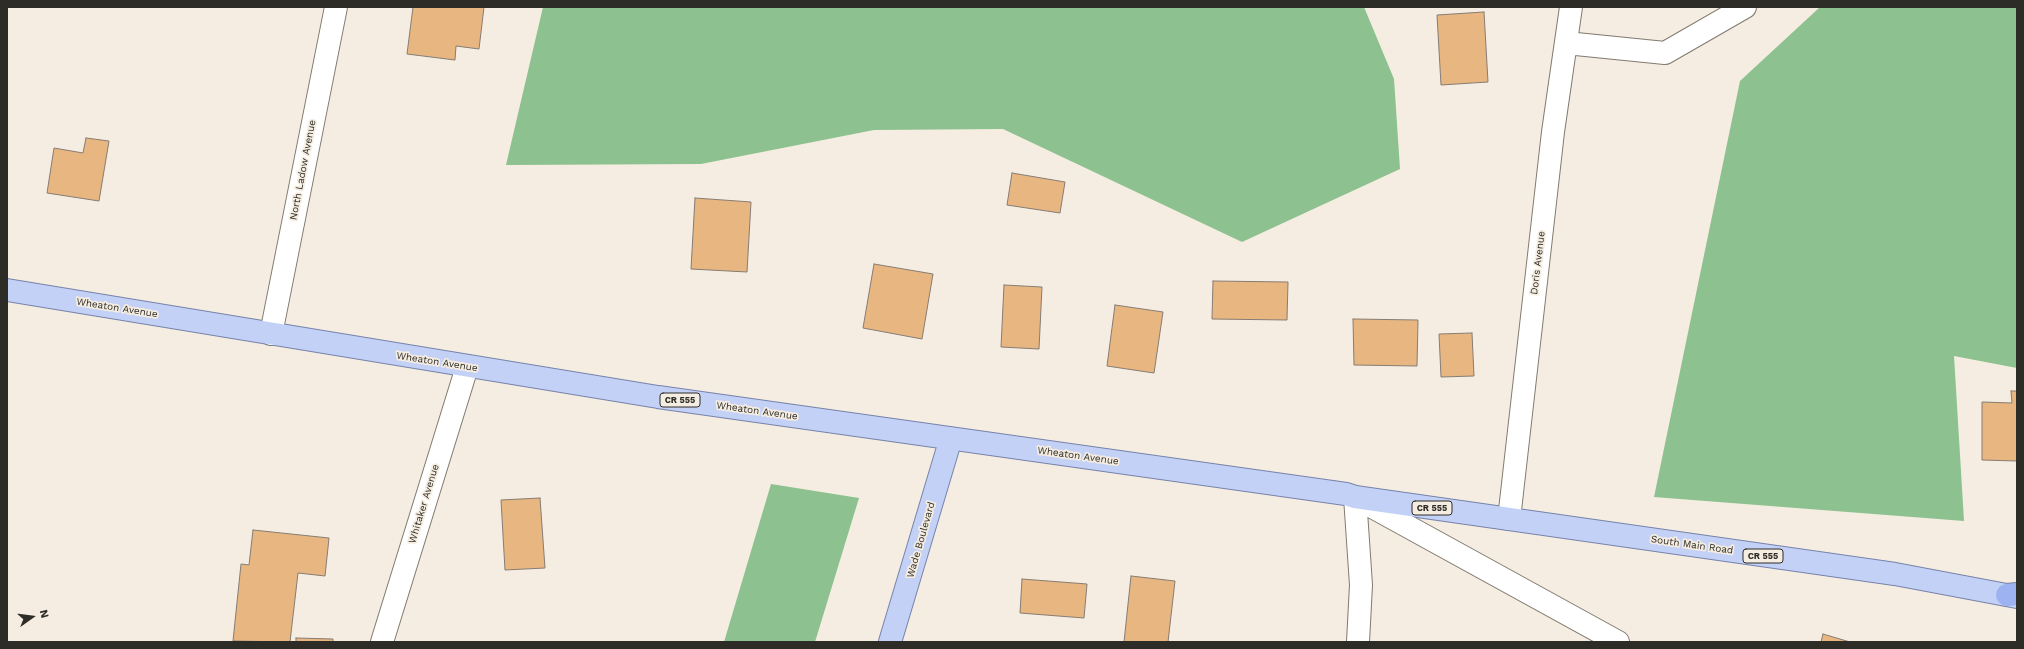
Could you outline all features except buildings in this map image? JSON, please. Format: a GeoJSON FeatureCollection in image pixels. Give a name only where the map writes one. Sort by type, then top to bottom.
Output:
{"type":"FeatureCollection","features":[{"type":"Feature","properties":{"kind":"main road","name":"Wheaton Avenue"},"geometry":{"type":"LineString","coordinates":[[7,290],[467,367],[658,397],[1346,494],[1355,497],[1509,519]]}},
{"type":"Feature","properties":{"kind":"main road","name":"Wade Boulevard"},"geometry":{"type":"LineString","coordinates":[[890,642],[951,438]]}},
{"type":"Feature","properties":{"kind":"main road","name":"South Main Road"},"geometry":{"type":"LineString","coordinates":[[1509,519],[1895,574],[2014,595]]}},
{"type":"Feature","properties":{"kind":"street","name":"North Ladow Avenue"},"geometry":{"type":"LineString","coordinates":[[271,334],[336,7]]}},
{"type":"Feature","properties":{"kind":"street","name":"Doris Avenue"},"geometry":{"type":"LineString","coordinates":[[1509,519],[1553,132],[1571,7]]}},
{"type":"Feature","properties":{"kind":"street"},"geometry":{"type":"LineString","coordinates":[[1566,43],[1665,53],[1745,7]]}},
{"type":"Feature","properties":{"kind":"street","name":"Whitaker Avenue"},"geometry":{"type":"LineString","coordinates":[[382,642],[467,367]]}},
{"type":"Feature","properties":{"kind":"street"},"geometry":{"type":"LineString","coordinates":[[1355,497],[1361,585],[1358,642]]}},
{"type":"Feature","properties":{"kind":"street"},"geometry":{"type":"LineString","coordinates":[[1355,497],[1618,642]]}},
{"type":"Feature","properties":{"kind":"green space"},"geometry":{"type":"Polygon","coordinates":[[[543,7],[1364,7],[1394,79],[1400,169],[1242,242],[1003,129],[874,130],[701,164],[506,165],[543,7]]]}},
{"type":"Feature","properties":{"kind":"green space"},"geometry":{"type":"Polygon","coordinates":[[[1820,7],[2017,7],[2017,368],[1954,356],[1964,521],[1654,497],[1740,81],[1820,7]]]}},
{"type":"Feature","properties":{"kind":"green space"},"geometry":{"type":"Polygon","coordinates":[[[771,484],[859,498],[815,642],[724,642],[771,484]]]}}]}
